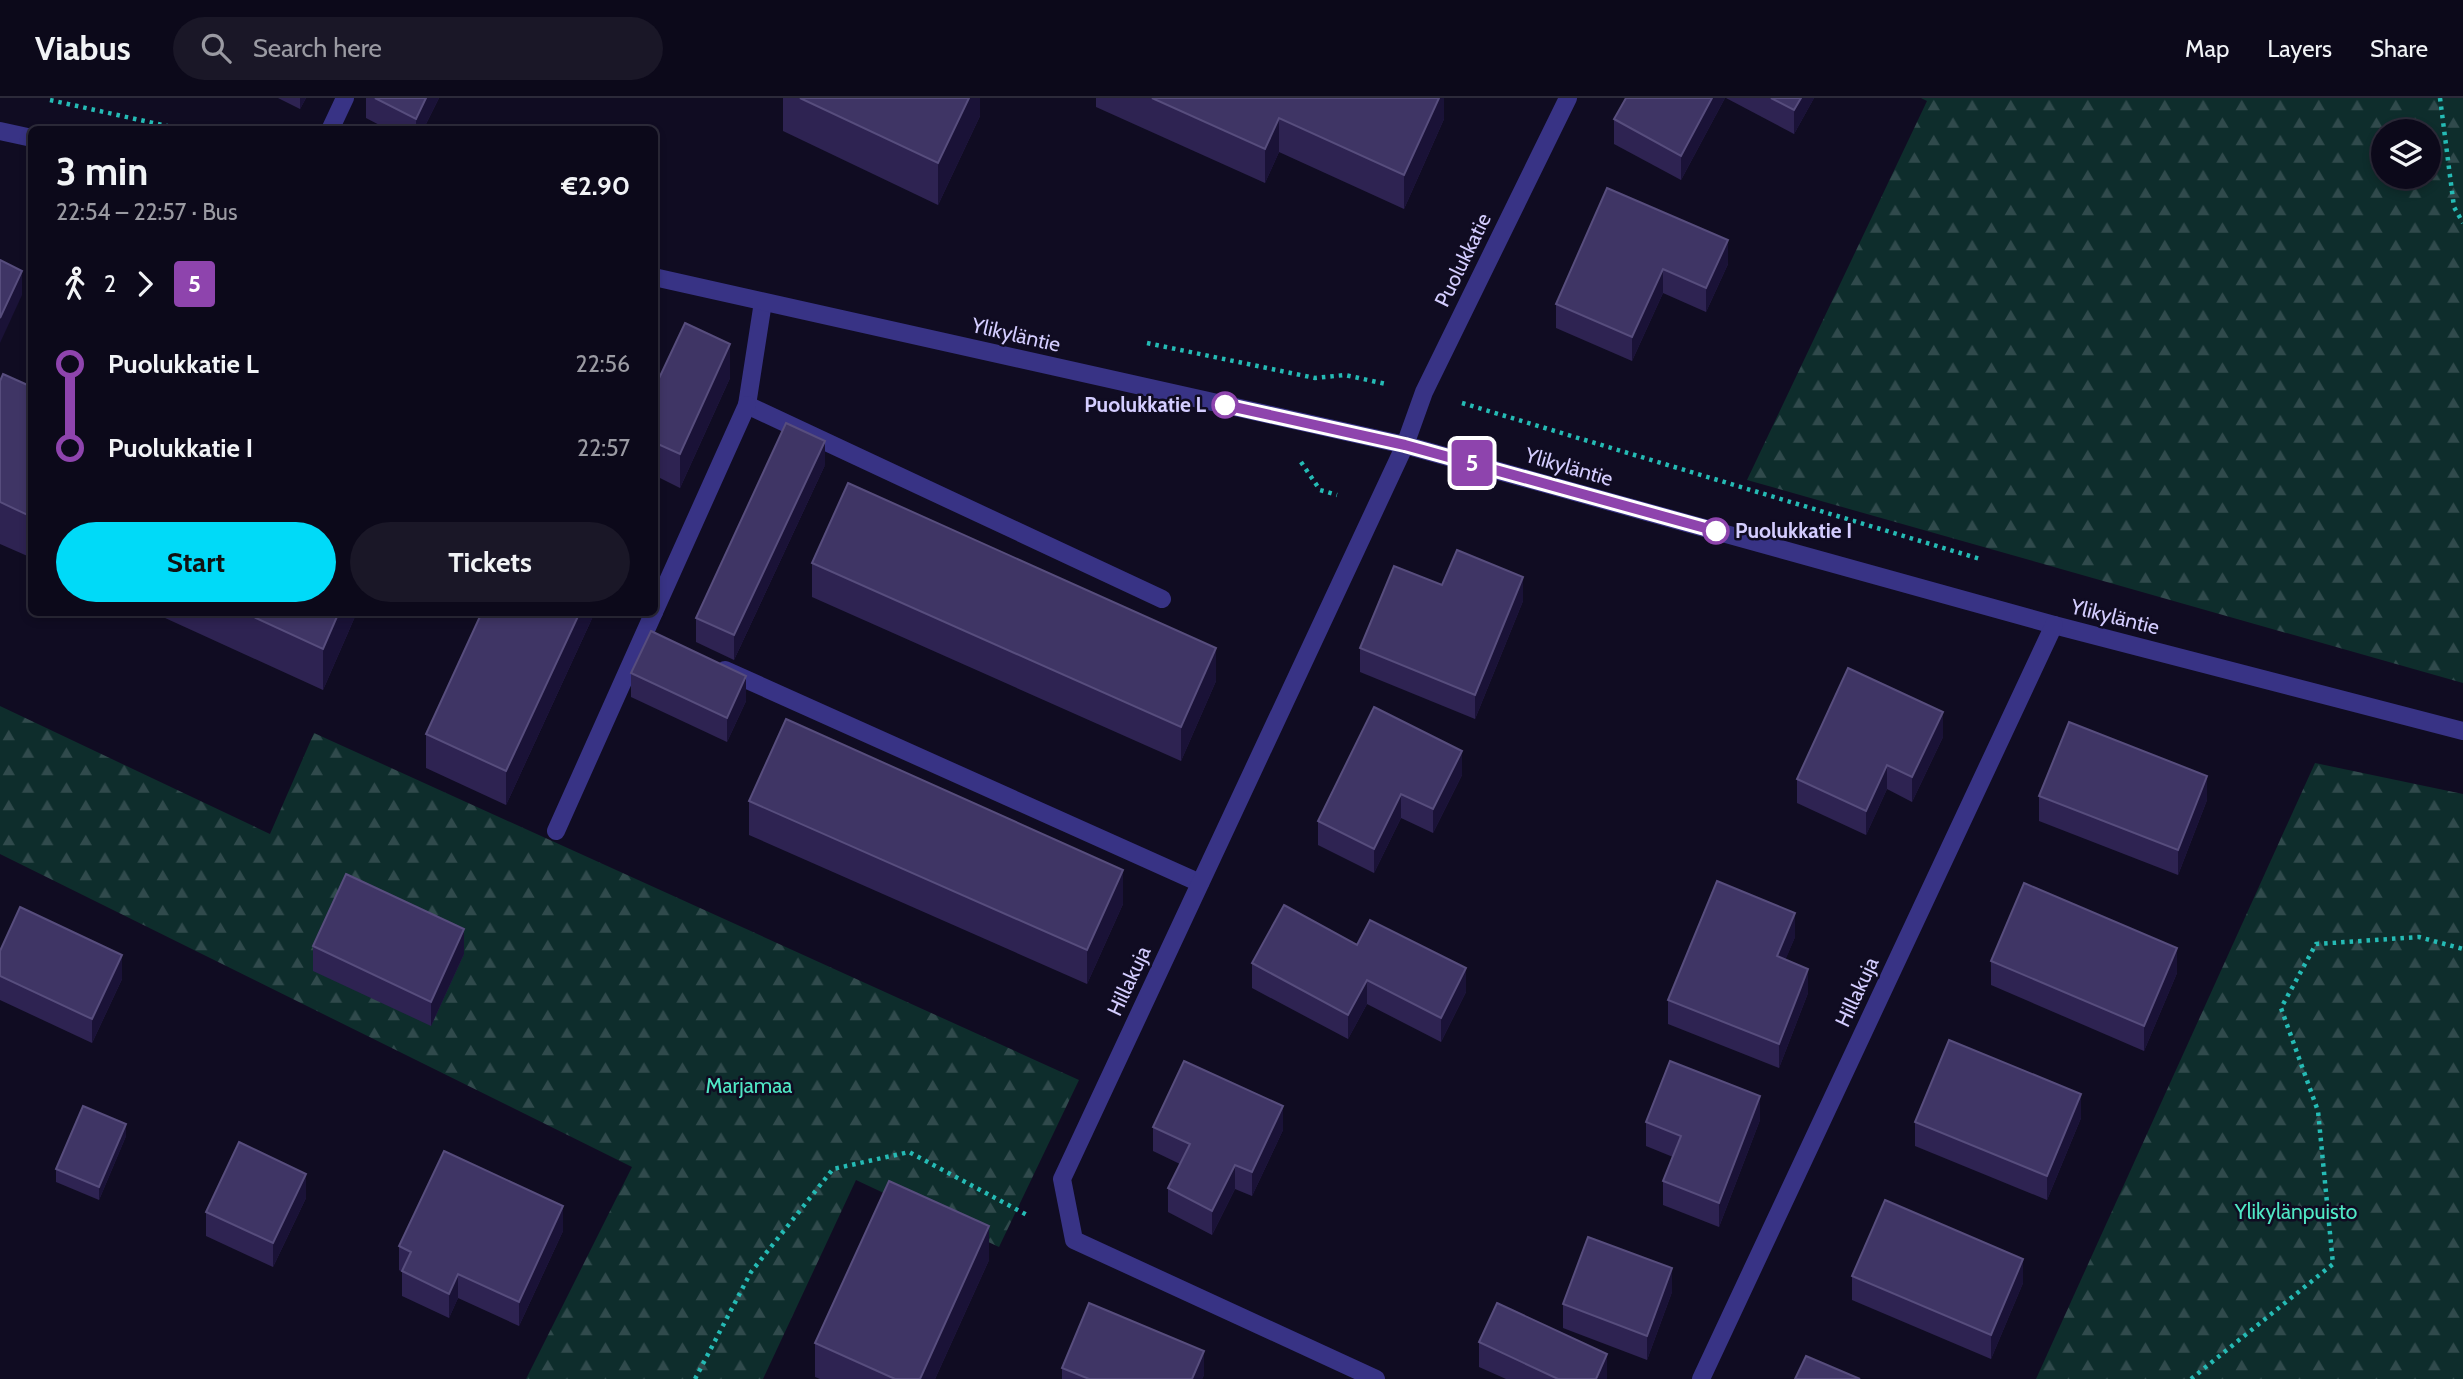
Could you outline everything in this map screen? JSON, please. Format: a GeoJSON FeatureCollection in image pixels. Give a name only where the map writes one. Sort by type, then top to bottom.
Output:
{"type":"FeatureCollection","features":[{"type":"Feature","properties":{"kind":"street"},"geometry":{"type":"LineString","coordinates":[[332,126],[345,98]]}},
{"type":"Feature","properties":{"kind":"street","name":"Puolukkatie"},"geometry":{"type":"LineString","coordinates":[[1405,445],[1424,392],[1567,98]]}},
{"type":"Feature","properties":{"kind":"street"},"geometry":{"type":"LineString","coordinates":[[0,131],[28,137]]}},
{"type":"Feature","properties":{"kind":"street","name":"Ylikyläntie"},"geometry":{"type":"LineString","coordinates":[[658,278],[1405,445],[2053,625],[2463,731]]}},
{"type":"Feature","properties":{"kind":"street"},"geometry":{"type":"LineString","coordinates":[[658,603],[747,405],[763,302]]}},
{"type":"Feature","properties":{"kind":"street"},"geometry":{"type":"LineString","coordinates":[[747,405],[1162,599]]}},
{"type":"Feature","properties":{"kind":"street","name":"Hillakuja"},"geometry":{"type":"LineString","coordinates":[[1074,1240],[1062,1179],[1405,445]]}},
{"type":"Feature","properties":{"kind":"street"},"geometry":{"type":"LineString","coordinates":[[556,831],[651,637],[654,616]]}},
{"type":"Feature","properties":{"kind":"street","name":"Hillakuja"},"geometry":{"type":"LineString","coordinates":[[1701,1379],[2053,625]]}},
{"type":"Feature","properties":{"kind":"street"},"geometry":{"type":"LineString","coordinates":[[708,662],[1200,883]]}},
{"type":"Feature","properties":{"kind":"street"},"geometry":{"type":"LineString","coordinates":[[1074,1240],[1376,1379]]}},
{"type":"Feature","properties":{"kind":"path"},"geometry":{"type":"LineString","coordinates":[[43,98],[167,126]]}},
{"type":"Feature","properties":{"kind":"path"},"geometry":{"type":"LineString","coordinates":[[2440,98],[2454,207],[2463,223]]}},
{"type":"Feature","properties":{"kind":"path"},"geometry":{"type":"LineString","coordinates":[[2191,1379],[2333,1264],[2318,1111],[2281,1008],[2316,944],[2419,937],[2463,949]]}},
{"type":"Feature","properties":{"kind":"path"},"geometry":{"type":"LineString","coordinates":[[695,1379],[751,1272],[833,1169],[909,1152],[1074,1240]]}},
{"type":"Feature","properties":{"kind":"green space"},"geometry":{"type":"Polygon","coordinates":[[[1921,98],[2463,98],[2463,683],[1747,480],[1927,101],[1921,98]]]}},
{"type":"Feature","properties":{"kind":"green space","name":"Marjamaa"},"geometry":{"type":"Polygon","coordinates":[[[0,706],[270,834],[314,733],[1079,1080],[999,1247],[856,1180],[763,1379],[526,1379],[632,1167],[0,854],[0,706]]]}},
{"type":"Feature","properties":{"kind":"green space","name":"Ylikylänpuisto"},"geometry":{"type":"Polygon","coordinates":[[[2315,763],[2463,794],[2463,1379],[2036,1379],[2315,763]]]}},
{"type":"Feature","properties":{"kind":"building"},"geometry":{"type":"Polygon","coordinates":[[[375,98],[426,98],[416,119],[375,98]]]}},
{"type":"Feature","properties":{"kind":"building"},"geometry":{"type":"Polygon","coordinates":[[[800,98],[969,98],[938,163],[800,98]]]}},
{"type":"Feature","properties":{"kind":"building"},"geometry":{"type":"Polygon","coordinates":[[[1152,98],[1439,98],[1404,175],[1279,118],[1265,149],[1152,98]]]}},
{"type":"Feature","properties":{"kind":"building"},"geometry":{"type":"Polygon","coordinates":[[[1626,98],[1712,98],[1681,156],[1614,119],[1626,98]]]}},
{"type":"Feature","properties":{"kind":"building"},"geometry":{"type":"Polygon","coordinates":[[[1771,98],[1801,98],[1794,110],[1771,98]]]}},
{"type":"Feature","properties":{"kind":"building"},"geometry":{"type":"Polygon","coordinates":[[[1607,188],[1728,240],[1706,288],[1663,269],[1632,337],[1556,304],[1607,188]]]}},
{"type":"Feature","properties":{"kind":"building"},"geometry":{"type":"Polygon","coordinates":[[[0,260],[22,271],[0,318],[0,260]]]}},
{"type":"Feature","properties":{"kind":"building"},"geometry":{"type":"Polygon","coordinates":[[[685,323],[730,344],[680,454],[658,444],[658,380],[685,323]]]}},
{"type":"Feature","properties":{"kind":"building"},"geometry":{"type":"Polygon","coordinates":[[[3,374],[28,385],[28,515],[0,502],[0,381],[3,374]]]}},
{"type":"Feature","properties":{"kind":"building"},"geometry":{"type":"Polygon","coordinates":[[[786,423],[825,441],[734,635],[696,618],[786,423]]]}},
{"type":"Feature","properties":{"kind":"building"},"geometry":{"type":"Polygon","coordinates":[[[848,483],[1216,648],[1181,727],[812,563],[848,483]]]}},
{"type":"Feature","properties":{"kind":"building"},"geometry":{"type":"Polygon","coordinates":[[[1457,550],[1523,577],[1475,695],[1360,648],[1394,566],[1442,585],[1457,550]]]}},
{"type":"Feature","properties":{"kind":"building"},"geometry":{"type":"Polygon","coordinates":[[[252,616],[337,616],[323,649],[252,616]]]}},
{"type":"Feature","properties":{"kind":"building"},"geometry":{"type":"Polygon","coordinates":[[[480,616],[578,616],[506,771],[426,734],[480,616]]]}},
{"type":"Feature","properties":{"kind":"building"},"geometry":{"type":"Polygon","coordinates":[[[651,631],[746,676],[727,718],[631,673],[651,631]]]}},
{"type":"Feature","properties":{"kind":"building"},"geometry":{"type":"Polygon","coordinates":[[[1848,668],[1943,712],[1912,777],[1887,765],[1866,811],[1797,779],[1848,668]]]}},
{"type":"Feature","properties":{"kind":"building"},"geometry":{"type":"Polygon","coordinates":[[[1374,707],[1462,751],[1433,809],[1401,794],[1374,849],[1318,821],[1374,707]]]}},
{"type":"Feature","properties":{"kind":"building"},"geometry":{"type":"Polygon","coordinates":[[[786,719],[1123,870],[1087,950],[749,801],[786,719]]]}},
{"type":"Feature","properties":{"kind":"building"},"geometry":{"type":"Polygon","coordinates":[[[2069,722],[2207,776],[2178,850],[2039,796],[2069,722]]]}},
{"type":"Feature","properties":{"kind":"building"},"geometry":{"type":"Polygon","coordinates":[[[346,874],[464,929],[431,1002],[313,946],[346,874]]]}},
{"type":"Feature","properties":{"kind":"building"},"geometry":{"type":"Polygon","coordinates":[[[1717,881],[1795,913],[1777,956],[1808,969],[1779,1044],[1668,1000],[1717,881]]]}},
{"type":"Feature","properties":{"kind":"building"},"geometry":{"type":"Polygon","coordinates":[[[2024,883],[2177,948],[2144,1026],[1991,961],[2024,883]]]}},
{"type":"Feature","properties":{"kind":"building"},"geometry":{"type":"Polygon","coordinates":[[[1284,905],[1357,945],[1370,920],[1466,968],[1441,1018],[1367,980],[1348,1015],[1252,963],[1284,905]]]}},
{"type":"Feature","properties":{"kind":"building"},"geometry":{"type":"Polygon","coordinates":[[[20,907],[122,955],[92,1019],[0,976],[0,951],[20,907]]]}},
{"type":"Feature","properties":{"kind":"building"},"geometry":{"type":"Polygon","coordinates":[[[1949,1040],[2081,1094],[2047,1176],[1915,1122],[1949,1040]]]}},
{"type":"Feature","properties":{"kind":"building"},"geometry":{"type":"Polygon","coordinates":[[[1184,1061],[1283,1106],[1252,1172],[1235,1165],[1212,1211],[1168,1188],[1190,1144],[1153,1127],[1184,1061]]]}},
{"type":"Feature","properties":{"kind":"building"},"geometry":{"type":"Polygon","coordinates":[[[1670,1061],[1760,1096],[1719,1203],[1663,1181],[1681,1136],[1646,1122],[1670,1061]]]}},
{"type":"Feature","properties":{"kind":"building"},"geometry":{"type":"Polygon","coordinates":[[[83,1106],[126,1124],[99,1187],[56,1169],[83,1106]]]}},
{"type":"Feature","properties":{"kind":"building"},"geometry":{"type":"Polygon","coordinates":[[[239,1142],[306,1174],[273,1243],[206,1212],[239,1142]]]}},
{"type":"Feature","properties":{"kind":"building"},"geometry":{"type":"Polygon","coordinates":[[[444,1151],[563,1206],[519,1302],[458,1274],[449,1294],[402,1271],[411,1252],[399,1246],[444,1151]]]}},
{"type":"Feature","properties":{"kind":"building"},"geometry":{"type":"Polygon","coordinates":[[[889,1181],[989,1226],[920,1379],[895,1379],[815,1343],[889,1181]]]}},
{"type":"Feature","properties":{"kind":"building"},"geometry":{"type":"Polygon","coordinates":[[[1885,1200],[2023,1259],[1991,1335],[1852,1276],[1885,1200]]]}},
{"type":"Feature","properties":{"kind":"building"},"geometry":{"type":"Polygon","coordinates":[[[1588,1237],[1672,1268],[1647,1336],[1563,1304],[1588,1237]]]}},
{"type":"Feature","properties":{"kind":"building"},"geometry":{"type":"Polygon","coordinates":[[[1089,1303],[1204,1351],[1192,1379],[1089,1379],[1062,1368],[1089,1303]]]}},
{"type":"Feature","properties":{"kind":"building"},"geometry":{"type":"Polygon","coordinates":[[[1497,1303],[1607,1354],[1596,1379],[1558,1379],[1479,1342],[1497,1303]]]}},
{"type":"Feature","properties":{"kind":"building"},"geometry":{"type":"Polygon","coordinates":[[[1806,1356],[1860,1379],[1795,1379],[1806,1356]]]}},
{"type":"Feature","properties":{"kind":"bus line","name":"5"},"geometry":{"type":"LineString","coordinates":[[1225,405],[1405,445],[1716,531]]}},
{"type":"Feature","properties":{"kind":"place","name":"Puolukkatie L"},"geometry":{"type":"Point","coordinates":[1225,405]}},
{"type":"Feature","properties":{"kind":"place","name":"Puolukkatie I"},"geometry":{"type":"Point","coordinates":[1716,531]}}]}
